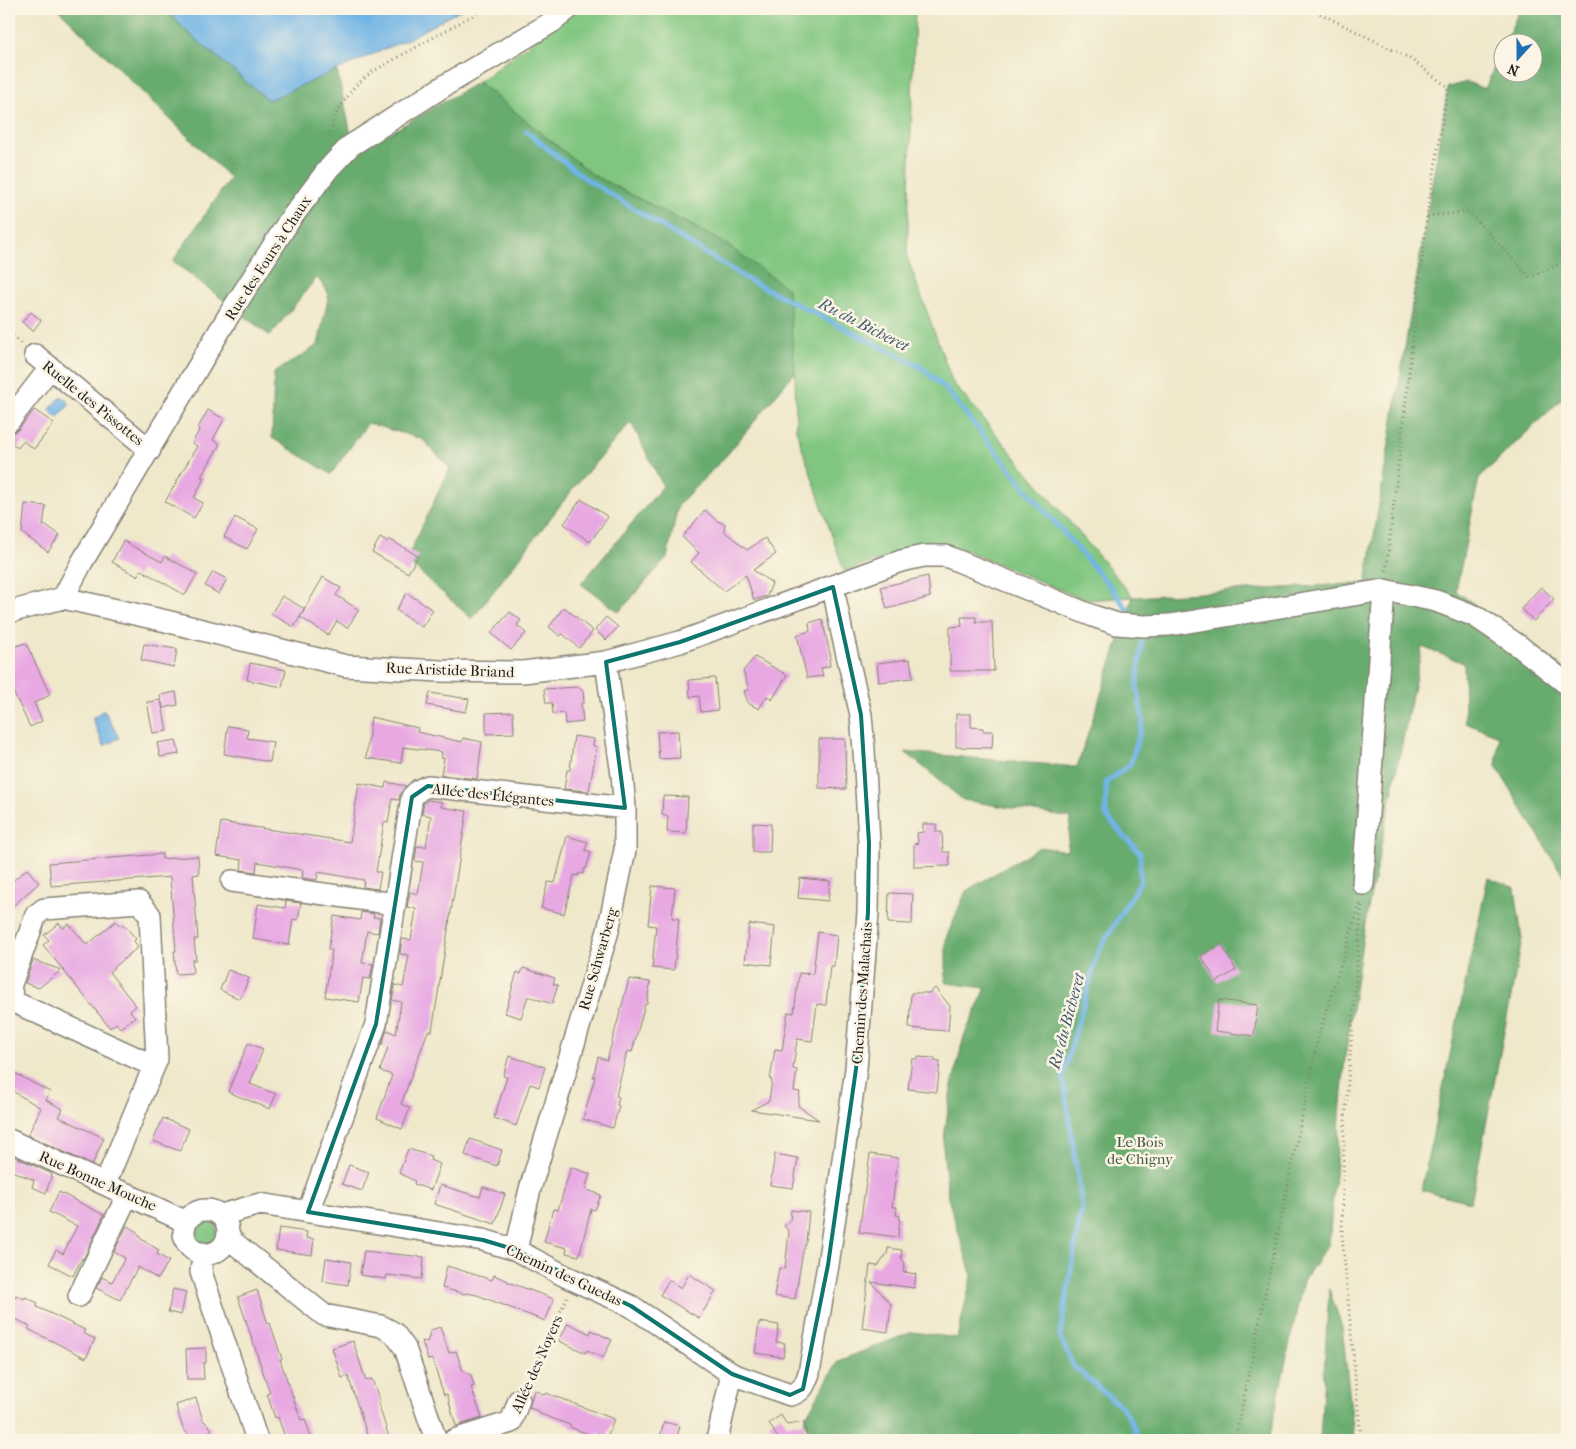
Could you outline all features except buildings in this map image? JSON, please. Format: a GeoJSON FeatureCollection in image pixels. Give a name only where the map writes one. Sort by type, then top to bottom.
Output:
{"type":"FeatureCollection","features":[{"type":"Feature","properties":{"kind":"street","name":"Rue des Fours à Chaux"},"geometry":{"type":"LineString","coordinates":[[63,598],[82,562],[229,315],[289,222],[328,168],[350,146],[444,86],[552,22],[568,9]]}},
{"type":"Feature","properties":{"kind":"street","name":"Ruelle des Pissottes"},"geometry":{"type":"LineString","coordinates":[[9,421],[43,362],[150,450]]}},
{"type":"Feature","properties":{"kind":"street","name":"Rue Aristide Briand"},"geometry":{"type":"LineString","coordinates":[[63,598],[166,621],[346,666],[440,671],[523,672],[606,662],[680,642],[901,561],[924,556],[946,556],[1093,616],[1117,624],[1144,626],[1170,625],[1384,590]]}},
{"type":"Feature","properties":{"kind":"street","name":"Chemin des Malachais"},"geometry":{"type":"LineString","coordinates":[[796,1394],[803,1389],[809,1373],[828,1265],[856,1069],[868,912],[869,843],[861,715],[842,633],[834,586]]}},
{"type":"Feature","properties":{"kind":"street"},"geometry":{"type":"LineString","coordinates":[[1363,890],[1384,590],[1436,601],[1475,616],[1519,646],[1567,684]]}},
{"type":"Feature","properties":{"kind":"street"},"geometry":{"type":"LineString","coordinates":[[9,612],[63,598]]}},
{"type":"Feature","properties":{"kind":"street","name":"Rue Schwarberg"},"geometry":{"type":"LineString","coordinates":[[516,1250],[530,1189],[608,931],[625,850],[625,808],[622,775],[606,662]]}},
{"type":"Feature","properties":{"kind":"street","name":"Allée des Élégantes"},"geometry":{"type":"LineString","coordinates":[[308,1212],[376,1024],[412,797],[419,790],[428,786],[625,808]]}},
{"type":"Feature","properties":{"kind":"street"},"geometry":{"type":"LineString","coordinates":[[232,881],[395,904]]}},
{"type":"Feature","properties":{"kind":"street"},"geometry":{"type":"LineString","coordinates":[[105,1184],[157,1059],[150,914],[138,902],[44,909],[36,915],[10,987],[14,1002],[154,1066]]}},
{"type":"Feature","properties":{"kind":"street","name":"Rue Bonne Mouche"},"geometry":{"type":"LineString","coordinates":[[9,1140],[180,1218],[185,1225]]}},
{"type":"Feature","properties":{"kind":"street"},"geometry":{"type":"LineString","coordinates":[[80,1296],[128,1194]]}},
{"type":"Feature","properties":{"kind":"street","name":"Chemin des Guedas"},"geometry":{"type":"LineString","coordinates":[[225,1225],[260,1204],[483,1240],[516,1250],[631,1306],[732,1374],[780,1393],[796,1394]]}},
{"type":"Feature","properties":{"kind":"street"},"geometry":{"type":"LineString","coordinates":[[225,1225],[226,1241],[217,1251],[203,1253],[196,1251],[186,1240],[185,1225],[194,1214],[201,1210],[215,1211],[225,1225],[232,1242],[324,1315],[381,1326],[394,1333],[405,1348],[436,1440]]}},
{"type":"Feature","properties":{"kind":"street"},"geometry":{"type":"LineString","coordinates":[[203,1253],[201,1272],[257,1440]]}},
{"type":"Feature","properties":{"kind":"street"},"geometry":{"type":"LineString","coordinates":[[717,1440],[732,1374]]}},
{"type":"Feature","properties":{"kind":"street","name":"Allée des Noyers"},"geometry":{"type":"LineString","coordinates":[[454,1440],[511,1422],[519,1400]]}},
{"type":"Feature","properties":{"kind":"path"},"geometry":{"type":"LineString","coordinates":[[328,168],[328,140],[334,117],[354,87],[372,72],[484,9]]}},
{"type":"Feature","properties":{"kind":"path"},"geometry":{"type":"LineString","coordinates":[[1311,9],[1409,58],[1448,87],[1427,216],[1384,590]]}},
{"type":"Feature","properties":{"kind":"path"},"geometry":{"type":"LineString","coordinates":[[1427,216],[1468,212],[1530,277],[1567,260]]}},
{"type":"Feature","properties":{"kind":"path"},"geometry":{"type":"LineString","coordinates":[[1235,1440],[1319,1034],[1363,890]]}},
{"type":"Feature","properties":{"kind":"path"},"geometry":{"type":"LineString","coordinates":[[1361,1440],[1342,1234],[1344,1134],[1363,890]]}},
{"type":"Feature","properties":{"kind":"path","name":"Allée des Noyers"},"geometry":{"type":"LineString","coordinates":[[519,1400],[575,1280]]}},
{"type":"Feature","properties":{"kind":"highlighted area"},"geometry":{"type":"Polygon","coordinates":[[[833,587],[861,715],[869,843],[868,912],[856,1069],[828,1265],[803,1389],[790,1395],[732,1374],[631,1306],[516,1250],[483,1240],[308,1212],[376,1024],[412,797],[428,786],[625,808],[606,662],[680,642],[833,587]]]}},
{"type":"Feature","properties":{"kind":"green space"},"geometry":{"type":"Polygon","coordinates":[[[58,9],[166,9],[190,34],[268,100],[337,70],[355,153],[478,82],[593,175],[723,242],[788,289],[795,372],[726,456],[678,505],[667,558],[619,612],[581,584],[663,486],[631,422],[576,485],[472,619],[406,560],[450,468],[422,439],[368,423],[331,474],[272,438],[274,373],[318,345],[329,294],[317,277],[270,336],[173,261],[230,178],[58,9]]]}},
{"type":"Feature","properties":{"kind":"green space"},"geometry":{"type":"Polygon","coordinates":[[[577,9],[915,9],[907,257],[953,383],[1133,597],[1085,600],[967,551],[935,543],[844,571],[796,430],[795,372],[723,242],[593,175],[478,82],[577,9]]]}},
{"type":"Feature","properties":{"kind":"green space","name":"Le Bois de Chigny"},"geometry":{"type":"Polygon","coordinates":[[[1520,9],[1567,9],[1567,394],[1479,478],[1456,591],[1567,671],[1567,882],[1496,766],[1499,736],[1465,723],[1464,663],[1422,647],[1364,929],[1345,1058],[1329,1244],[1303,1281],[1269,1440],[814,1440],[804,1420],[838,1361],[912,1332],[957,1338],[972,1276],[948,1198],[943,1146],[950,1094],[964,1036],[986,988],[946,983],[946,938],[966,891],[1040,847],[1067,851],[1071,818],[963,800],[905,752],[1077,767],[1133,597],[1366,583],[1448,87],[1467,82],[1485,89],[1494,68],[1494,82],[1544,82],[1544,32],[1510,32],[1520,9]]]}},
{"type":"Feature","properties":{"kind":"green space"},"geometry":{"type":"Polygon","coordinates":[[[1488,877],[1515,888],[1522,940],[1471,1202],[1421,1190],[1488,877]]]}},
{"type":"Feature","properties":{"kind":"green space"},"geometry":{"type":"Polygon","coordinates":[[[206,1221],[214,1224],[217,1232],[214,1240],[206,1243],[198,1240],[195,1232],[198,1224],[206,1221]]]}},
{"type":"Feature","properties":{"kind":"green space"},"geometry":{"type":"Polygon","coordinates":[[[1329,1289],[1342,1327],[1354,1437],[1358,1440],[1320,1440],[1329,1289]]]}},
{"type":"Feature","properties":{"kind":"water"},"geometry":{"type":"Polygon","coordinates":[[[165,9],[462,9],[408,39],[268,100],[190,34],[165,9]]]}},
{"type":"Feature","properties":{"kind":"water"},"geometry":{"type":"Polygon","coordinates":[[[62,396],[70,404],[57,418],[49,410],[62,396]]]}},
{"type":"Feature","properties":{"kind":"water"},"geometry":{"type":"Polygon","coordinates":[[[104,710],[119,738],[104,746],[92,718],[104,710]]]}},
{"type":"Feature","properties":{"kind":"waterway","name":"Ru du Bicheret"},"geometry":{"type":"LineString","coordinates":[[526,131],[583,177],[747,279],[921,367],[945,388],[1032,496],[1110,586],[1129,612]]}},
{"type":"Feature","properties":{"kind":"waterway","name":"Ru du Bicheret"},"geometry":{"type":"LineString","coordinates":[[1126,1440],[1136,1432],[1125,1410],[1074,1367],[1060,1337],[1082,1205],[1063,1076],[1098,952],[1140,882],[1140,853],[1106,816],[1106,782],[1130,765],[1143,722],[1137,686],[1142,642]]}}]}
